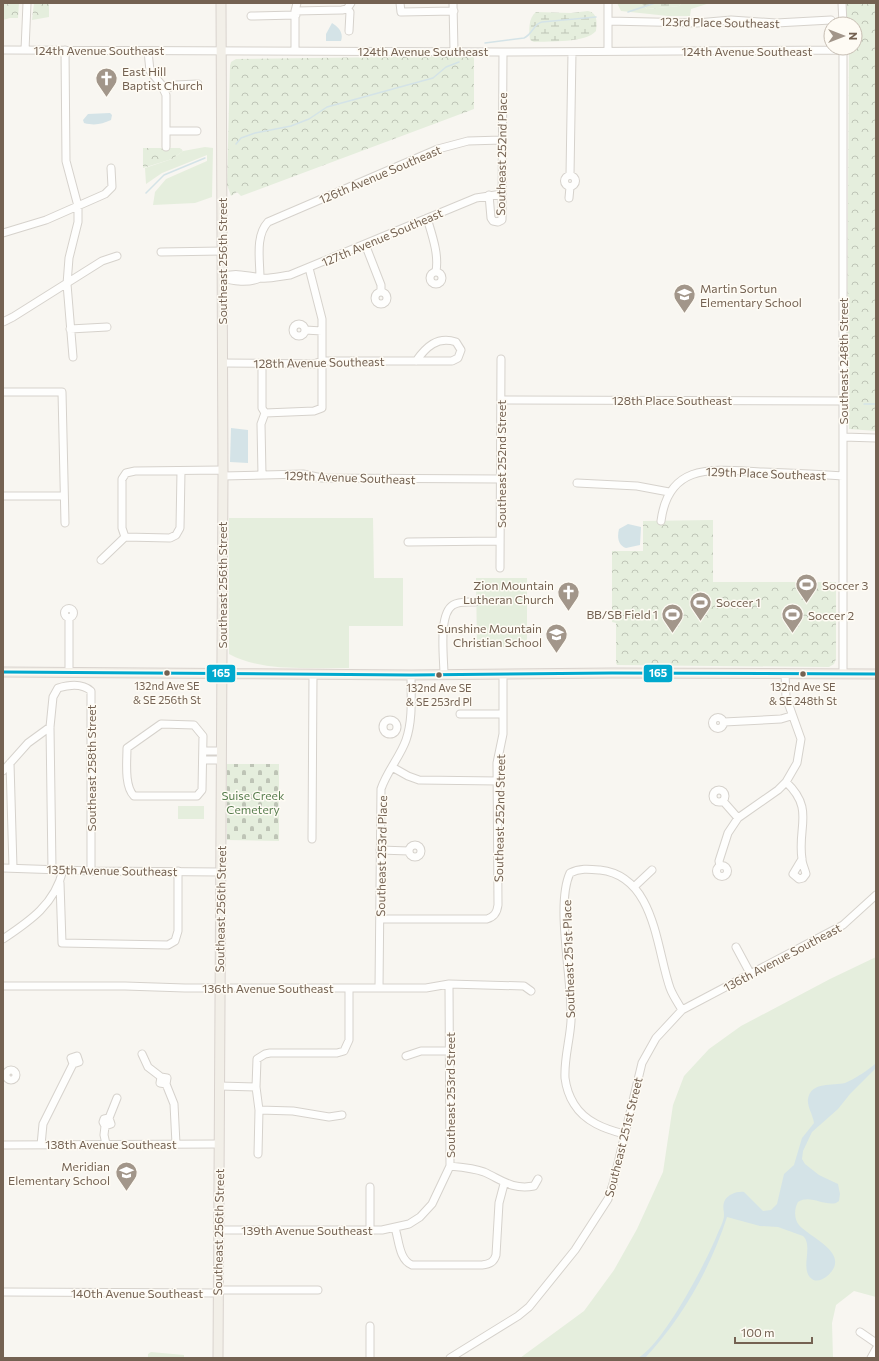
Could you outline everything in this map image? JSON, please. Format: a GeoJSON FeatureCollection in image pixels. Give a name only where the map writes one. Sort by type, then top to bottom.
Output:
{"type":"FeatureCollection","features":[{"type":"Feature","properties":{"kind":"main road","name":"Southeast 256th Street"},"geometry":{"type":"LineString","coordinates":[[218,1358],[223,473],[221,3]]}},
{"type":"Feature","properties":{"kind":"main road"},"geometry":{"type":"LineString","coordinates":[[3,672],[69,671],[313,675],[876,674]]}},
{"type":"Feature","properties":{"kind":"street"},"geometry":{"type":"LineString","coordinates":[[25,50],[27,3]]}},
{"type":"Feature","properties":{"kind":"street"},"geometry":{"type":"LineString","coordinates":[[295,51],[295,13],[297,3]]}},
{"type":"Feature","properties":{"kind":"street"},"geometry":{"type":"LineString","coordinates":[[400,3],[400,12],[454,11]]}},
{"type":"Feature","properties":{"kind":"street"},"geometry":{"type":"LineString","coordinates":[[454,3],[454,51]]}},
{"type":"Feature","properties":{"kind":"street"},"geometry":{"type":"LineString","coordinates":[[608,3],[608,51]]}},
{"type":"Feature","properties":{"kind":"street"},"geometry":{"type":"LineString","coordinates":[[842,3],[842,16]]}},
{"type":"Feature","properties":{"kind":"street"},"geometry":{"type":"LineString","coordinates":[[251,16],[342,10],[349,6],[350,31]]}},
{"type":"Feature","properties":{"kind":"street","name":"123rd Place Southeast"},"geometry":{"type":"LineString","coordinates":[[608,21],[697,23],[731,20],[776,23],[823,20]]}},
{"type":"Feature","properties":{"kind":"street","name":"124th Avenue Southeast"},"geometry":{"type":"LineString","coordinates":[[3,50],[572,52],[823,49]]}},
{"type":"Feature","properties":{"kind":"street"},"geometry":{"type":"LineString","coordinates":[[65,50],[66,161],[78,206],[78,222],[69,258],[67,284],[73,357]]}},
{"type":"Feature","properties":{"kind":"street"},"geometry":{"type":"LineString","coordinates":[[148,51],[150,71],[164,90],[167,99],[166,147]]}},
{"type":"Feature","properties":{"kind":"street","name":"Southeast 252nd Place"},"geometry":{"type":"LineString","coordinates":[[489,196],[491,218],[493,221],[498,222],[502,220],[503,52]]}},
{"type":"Feature","properties":{"kind":"street"},"geometry":{"type":"LineString","coordinates":[[569,198],[570,187],[573,186],[575,181],[572,175],[570,175],[572,52]]}},
{"type":"Feature","properties":{"kind":"street","name":"Southeast 248th Street"},"geometry":{"type":"LineString","coordinates":[[842,674],[843,56]]}},
{"type":"Feature","properties":{"kind":"street"},"geometry":{"type":"LineString","coordinates":[[164,90],[175,85],[198,84]]}},
{"type":"Feature","properties":{"kind":"street"},"geometry":{"type":"LineString","coordinates":[[166,132],[197,131]]}},
{"type":"Feature","properties":{"kind":"street","name":"126th Avenue Southeast"},"geometry":{"type":"LineString","coordinates":[[260,278],[259,246],[264,227],[274,219],[438,149],[468,141],[502,140]]}},
{"type":"Feature","properties":{"kind":"street"},"geometry":{"type":"LineString","coordinates":[[3,233],[46,220],[110,190],[113,183],[111,168]]}},
{"type":"Feature","properties":{"kind":"street","name":"127th Avenue Southeast"},"geometry":{"type":"LineString","coordinates":[[222,278],[229,274],[253,275],[260,278],[290,275],[476,198],[502,194]]}},
{"type":"Feature","properties":{"kind":"street"},"geometry":{"type":"LineString","coordinates":[[427,218],[435,245],[437,265],[436,271]]}},
{"type":"Feature","properties":{"kind":"street"},"geometry":{"type":"LineString","coordinates":[[365,244],[381,285],[381,292]]}},
{"type":"Feature","properties":{"kind":"street"},"geometry":{"type":"LineString","coordinates":[[161,252],[222,251]]}},
{"type":"Feature","properties":{"kind":"street"},"geometry":{"type":"LineString","coordinates":[[3,322],[67,284],[102,261],[117,256]]}},
{"type":"Feature","properties":{"kind":"street"},"geometry":{"type":"LineString","coordinates":[[265,413],[314,411],[322,408],[322,331],[319,303],[309,268]]}},
{"type":"Feature","properties":{"kind":"street"},"geometry":{"type":"LineString","coordinates":[[70,329],[107,327]]}},
{"type":"Feature","properties":{"kind":"street"},"geometry":{"type":"LineString","coordinates":[[305,330],[322,331]]}},
{"type":"Feature","properties":{"kind":"street","name":"128th Avenue Southeast"},"geometry":{"type":"LineString","coordinates":[[222,363],[314,364],[322,361],[416,361],[455,361],[460,356],[461,350],[456,342],[435,342],[424,350],[416,361]]}},
{"type":"Feature","properties":{"kind":"street","name":"Southeast 252nd Street"},"geometry":{"type":"LineString","coordinates":[[500,568],[501,359]]}},
{"type":"Feature","properties":{"kind":"street"},"geometry":{"type":"LineString","coordinates":[[262,364],[262,408],[265,413]]}},
{"type":"Feature","properties":{"kind":"street"},"geometry":{"type":"LineString","coordinates":[[3,392],[62,392],[64,523]]}},
{"type":"Feature","properties":{"kind":"street","name":"128th Place Southeast"},"geometry":{"type":"LineString","coordinates":[[501,400],[843,401]]}},
{"type":"Feature","properties":{"kind":"street"},"geometry":{"type":"LineString","coordinates":[[262,475],[261,424],[265,413]]}},
{"type":"Feature","properties":{"kind":"street"},"geometry":{"type":"LineString","coordinates":[[843,437],[876,438]]}},
{"type":"Feature","properties":{"kind":"street","name":"129th Place Southeast"},"geometry":{"type":"LineString","coordinates":[[668,492],[686,478],[702,471],[726,470],[843,476]]}},
{"type":"Feature","properties":{"kind":"street","name":"129th Avenue Southeast"},"geometry":{"type":"LineString","coordinates":[[125,537],[122,528],[122,479],[126,473],[135,471],[181,471],[262,475],[303,474],[322,478],[500,479]]}},
{"type":"Feature","properties":{"kind":"street"},"geometry":{"type":"LineString","coordinates":[[101,560],[125,537],[170,538],[176,535],[180,528],[181,471]]}},
{"type":"Feature","properties":{"kind":"street"},"geometry":{"type":"LineString","coordinates":[[577,483],[637,486],[668,492],[663,506],[661,521]]}},
{"type":"Feature","properties":{"kind":"street"},"geometry":{"type":"LineString","coordinates":[[3,496],[64,496]]}},
{"type":"Feature","properties":{"kind":"street"},"geometry":{"type":"LineString","coordinates":[[408,542],[500,541]]}},
{"type":"Feature","properties":{"kind":"street"},"geometry":{"type":"LineString","coordinates":[[444,675],[444,619],[453,605],[458,602],[475,602]]}},
{"type":"Feature","properties":{"kind":"street"},"geometry":{"type":"LineString","coordinates":[[69,618],[69,671]]}},
{"type":"Feature","properties":{"kind":"street"},"geometry":{"type":"LineString","coordinates":[[720,866],[719,861],[728,833],[738,818],[778,790],[786,782],[797,763],[800,750],[799,731],[786,698],[785,673]]}},
{"type":"Feature","properties":{"kind":"street","name":"Southeast 252nd Street"},"geometry":{"type":"LineString","coordinates":[[380,919],[487,919],[491,918],[496,913],[498,906],[497,756],[503,734],[503,674]]}},
{"type":"Feature","properties":{"kind":"street"},"geometry":{"type":"LineString","coordinates":[[312,839],[313,675]]}},
{"type":"Feature","properties":{"kind":"street","name":"Southeast 253rd Place"},"geometry":{"type":"LineString","coordinates":[[379,988],[381,789],[384,780],[401,750],[408,731],[411,675]]}},
{"type":"Feature","properties":{"kind":"street","name":"Southeast 258th Street"},"geometry":{"type":"LineString","coordinates":[[52,869],[50,727],[53,697],[58,688],[66,686],[86,687],[91,691],[91,871]]}},
{"type":"Feature","properties":{"kind":"street"},"geometry":{"type":"LineString","coordinates":[[460,714],[503,714]]}},
{"type":"Feature","properties":{"kind":"street"},"geometry":{"type":"LineString","coordinates":[[724,722],[781,719],[792,716]]}},
{"type":"Feature","properties":{"kind":"street"},"geometry":{"type":"LineString","coordinates":[[160,724],[194,725],[203,736],[204,751],[202,790],[197,796],[134,796],[131,793],[128,782],[127,748],[160,724]]}},
{"type":"Feature","properties":{"kind":"street"},"geometry":{"type":"LineString","coordinates":[[3,771],[28,743],[50,727]]}},
{"type":"Feature","properties":{"kind":"street"},"geometry":{"type":"LineString","coordinates":[[396,729],[408,731]]}},
{"type":"Feature","properties":{"kind":"street"},"geometry":{"type":"LineString","coordinates":[[204,751],[221,756]]}},
{"type":"Feature","properties":{"kind":"street"},"geometry":{"type":"LineString","coordinates":[[204,760],[221,756]]}},
{"type":"Feature","properties":{"kind":"street"},"geometry":{"type":"LineString","coordinates":[[10,764],[13,868]]}},
{"type":"Feature","properties":{"kind":"street"},"geometry":{"type":"LineString","coordinates":[[392,767],[419,780],[498,781]]}},
{"type":"Feature","properties":{"kind":"street"},"geometry":{"type":"LineString","coordinates":[[786,782],[796,791],[802,802],[802,858]]}},
{"type":"Feature","properties":{"kind":"street"},"geometry":{"type":"LineString","coordinates":[[724,801],[738,818]]}},
{"type":"Feature","properties":{"kind":"street"},"geometry":{"type":"LineString","coordinates":[[380,850],[409,851]]}},
{"type":"Feature","properties":{"kind":"street","name":"135th Avenue Southeast"},"geometry":{"type":"LineString","coordinates":[[3,868],[91,871],[221,872]]}},
{"type":"Feature","properties":{"kind":"street","name":"Southeast 251st Place"},"geometry":{"type":"LineString","coordinates":[[624,1134],[594,1123],[582,1113],[574,1104],[565,1079],[565,1063],[571,1022],[565,920],[565,889],[570,873],[583,869],[606,871],[635,886]]}},
{"type":"Feature","properties":{"kind":"street"},"geometry":{"type":"LineString","coordinates":[[63,870],[60,883],[62,943],[161,945],[172,943],[178,931],[178,871]]}},
{"type":"Feature","properties":{"kind":"street"},"geometry":{"type":"LineString","coordinates":[[652,870],[635,886],[645,903],[652,922],[671,990],[682,1010]]}},
{"type":"Feature","properties":{"kind":"street"},"geometry":{"type":"LineString","coordinates":[[3,939],[35,918],[60,883]]}},
{"type":"Feature","properties":{"kind":"street","name":"136th Avenue Southeast"},"geometry":{"type":"LineString","coordinates":[[682,1010],[750,973],[843,926],[876,895]]}},
{"type":"Feature","properties":{"kind":"street"},"geometry":{"type":"LineString","coordinates":[[736,947],[750,973]]}},
{"type":"Feature","properties":{"kind":"street","name":"136th Avenue Southeast"},"geometry":{"type":"LineString","coordinates":[[3,986],[426,988],[449,984],[524,986],[531,991]]}},
{"type":"Feature","properties":{"kind":"street","name":"Southeast 253rd Street"},"geometry":{"type":"LineString","coordinates":[[395,1228],[409,1224],[420,1217],[432,1204],[450,1166],[449,984]]}},
{"type":"Feature","properties":{"kind":"street"},"geometry":{"type":"LineString","coordinates":[[258,1154],[259,1110],[256,1087],[256,1063],[260,1056],[270,1053],[337,1053],[344,1050],[349,1040],[349,988]]}},
{"type":"Feature","properties":{"kind":"street","name":"Southeast 251st Street"},"geometry":{"type":"LineString","coordinates":[[450,1358],[518,1316],[529,1307],[575,1250],[608,1199],[617,1170],[624,1134],[642,1063],[656,1038],[682,1010]]}},
{"type":"Feature","properties":{"kind":"street"},"geometry":{"type":"LineString","coordinates":[[406,1056],[422,1050],[449,1051]]}},
{"type":"Feature","properties":{"kind":"street"},"geometry":{"type":"LineString","coordinates":[[142,1054],[148,1066],[161,1077],[160,1083],[166,1084],[174,1104],[176,1144]]}},
{"type":"Feature","properties":{"kind":"street"},"geometry":{"type":"LineString","coordinates":[[41,1145],[43,1124],[73,1064]]}},
{"type":"Feature","properties":{"kind":"street"},"geometry":{"type":"LineString","coordinates":[[219,1086],[256,1087]]}},
{"type":"Feature","properties":{"kind":"street"},"geometry":{"type":"LineString","coordinates":[[106,1144],[104,1135],[105,1126],[111,1124],[109,1118],[117,1098]]}},
{"type":"Feature","properties":{"kind":"street"},"geometry":{"type":"LineString","coordinates":[[259,1110],[294,1111],[329,1117],[342,1115]]}},
{"type":"Feature","properties":{"kind":"street","name":"138th Avenue Southeast"},"geometry":{"type":"LineString","coordinates":[[3,1145],[219,1144]]}},
{"type":"Feature","properties":{"kind":"street"},"geometry":{"type":"LineString","coordinates":[[450,1166],[483,1172],[504,1184],[517,1186],[531,1186],[536,1184],[538,1179]]}},
{"type":"Feature","properties":{"kind":"street"},"geometry":{"type":"LineString","coordinates":[[395,1228],[403,1258],[406,1262],[412,1265],[482,1265],[491,1263],[495,1260],[498,1203],[504,1184]]}},
{"type":"Feature","properties":{"kind":"street"},"geometry":{"type":"LineString","coordinates":[[370,1187],[370,1231]]}},
{"type":"Feature","properties":{"kind":"street","name":"139th Avenue Southeast"},"geometry":{"type":"LineString","coordinates":[[219,1230],[370,1231],[395,1228]]}},
{"type":"Feature","properties":{"kind":"street","name":"140th Avenue Southeast"},"geometry":{"type":"LineString","coordinates":[[3,1292],[218,1293],[223,1290],[318,1290]]}},
{"type":"Feature","properties":{"kind":"street"},"geometry":{"type":"LineString","coordinates":[[370,1326],[370,1358]]}},
{"type":"Feature","properties":{"kind":"street"},"geometry":{"type":"LineString","coordinates":[[860,1332],[876,1343]]}},
{"type":"Feature","properties":{"kind":"street"},"geometry":{"type":"LineString","coordinates":[[871,1358],[876,1349]]}},
{"type":"Feature","properties":{"kind":"green space"},"geometry":{"type":"Polygon","coordinates":[[[3,3],[19,3],[18,18],[3,20],[3,3]]]}},
{"type":"Feature","properties":{"kind":"green space"},"geometry":{"type":"Polygon","coordinates":[[[34,3],[49,3],[49,17],[32,20],[34,3]]]}},
{"type":"Feature","properties":{"kind":"green space"},"geometry":{"type":"Polygon","coordinates":[[[617,3],[641,3],[647,9],[679,6],[682,3],[710,3],[691,9],[690,16],[668,16],[621,11],[617,3]]]}},
{"type":"Feature","properties":{"kind":"green space"},"geometry":{"type":"Polygon","coordinates":[[[641,3],[682,3],[679,6],[647,9],[641,3]]]}},
{"type":"Feature","properties":{"kind":"green space"},"geometry":{"type":"Polygon","coordinates":[[[842,3],[876,3],[876,431],[849,429],[847,360],[849,56],[863,56],[863,16],[843,16],[842,3]]]}},
{"type":"Feature","properties":{"kind":"green space"},"geometry":{"type":"Polygon","coordinates":[[[588,11],[594,14],[597,22],[596,31],[591,35],[584,38],[567,41],[534,42],[530,40],[530,21],[536,12],[571,13],[588,11]]]}},
{"type":"Feature","properties":{"kind":"green space"},"geometry":{"type":"Polygon","coordinates":[[[474,56],[474,109],[241,196],[237,192],[231,196],[227,185],[230,66],[231,62],[236,59],[474,56]]]}},
{"type":"Feature","properties":{"kind":"green space"},"geometry":{"type":"Polygon","coordinates":[[[205,147],[213,148],[212,197],[195,203],[153,205],[155,192],[166,179],[207,161],[207,155],[162,173],[146,184],[145,168],[172,159],[183,151],[205,147]]]}},
{"type":"Feature","properties":{"kind":"green space"},"geometry":{"type":"Polygon","coordinates":[[[143,148],[180,148],[183,151],[172,159],[143,168],[143,148]]]}},
{"type":"Feature","properties":{"kind":"green space"},"geometry":{"type":"Polygon","coordinates":[[[229,518],[373,518],[374,578],[403,578],[403,626],[349,626],[349,668],[272,667],[243,660],[229,654],[229,518]]]}},
{"type":"Feature","properties":{"kind":"green space"},"geometry":{"type":"Polygon","coordinates":[[[713,520],[713,582],[836,582],[836,659],[834,664],[829,667],[617,665],[616,623],[612,622],[612,551],[643,551],[643,521],[713,520]]]}},
{"type":"Feature","properties":{"kind":"green space"},"geometry":{"type":"Polygon","coordinates":[[[476,578],[527,578],[527,647],[477,647],[476,578]]]}},
{"type":"Feature","properties":{"kind":"green space","name":"Suise Creek Cemetery"},"geometry":{"type":"Polygon","coordinates":[[[227,764],[279,764],[279,841],[227,840],[227,764]]]}},
{"type":"Feature","properties":{"kind":"green space"},"geometry":{"type":"Polygon","coordinates":[[[178,806],[204,806],[204,819],[178,819],[178,806]]]}},
{"type":"Feature","properties":{"kind":"green space"},"geometry":{"type":"Polygon","coordinates":[[[876,957],[876,1297],[854,1291],[836,1305],[832,1323],[833,1358],[520,1358],[584,1311],[614,1270],[637,1229],[663,1172],[673,1105],[684,1076],[709,1049],[741,1026],[830,979],[876,957]]]}},
{"type":"Feature","properties":{"kind":"green space"},"geometry":{"type":"Polygon","coordinates":[[[151,1352],[184,1355],[184,1358],[148,1358],[148,1354],[151,1352]]]}},
{"type":"Feature","properties":{"kind":"shaded area"},"geometry":{"type":"Polygon","coordinates":[[[332,23],[341,32],[341,41],[326,41],[326,34],[332,23]]]}},
{"type":"Feature","properties":{"kind":"shaded area"},"geometry":{"type":"Polygon","coordinates":[[[110,113],[112,115],[111,120],[101,123],[88,124],[84,123],[83,120],[88,114],[110,113]]]}},
{"type":"Feature","properties":{"kind":"shaded area"},"geometry":{"type":"Polygon","coordinates":[[[231,428],[248,430],[248,463],[230,462],[231,428]]]}},
{"type":"Feature","properties":{"kind":"shaded area"},"geometry":{"type":"Polygon","coordinates":[[[628,524],[641,527],[640,545],[626,548],[621,545],[618,538],[619,529],[628,524]]]}},
{"type":"Feature","properties":{"kind":"shaded area"},"geometry":{"type":"Polygon","coordinates":[[[876,1063],[875,1069],[850,1094],[838,1109],[812,1132],[803,1151],[802,1159],[805,1164],[819,1175],[838,1184],[840,1194],[839,1201],[836,1203],[826,1203],[807,1199],[798,1202],[795,1211],[795,1217],[799,1225],[820,1241],[833,1254],[835,1261],[833,1269],[826,1277],[819,1280],[814,1280],[808,1275],[806,1264],[807,1246],[806,1240],[803,1236],[778,1227],[760,1226],[727,1217],[713,1255],[694,1292],[671,1327],[658,1343],[645,1358],[638,1358],[648,1350],[659,1337],[694,1283],[722,1223],[725,1200],[733,1193],[744,1192],[763,1211],[771,1210],[777,1204],[784,1174],[794,1165],[802,1138],[814,1123],[808,1102],[810,1093],[813,1089],[823,1085],[848,1082],[876,1063]]]}},
{"type":"Feature","properties":{"kind":"waterway"},"geometry":{"type":"LineString","coordinates":[[628,12],[655,3]]}},
{"type":"Feature","properties":{"kind":"waterway"},"geometry":{"type":"LineString","coordinates":[[485,43],[524,38],[539,23],[542,22],[596,17]]}},
{"type":"Feature","properties":{"kind":"waterway"},"geometry":{"type":"LineString","coordinates":[[236,144],[241,138],[255,133],[291,126],[309,119],[327,107],[433,78],[446,67],[459,62]]}},
{"type":"Feature","properties":{"kind":"waterway"},"geometry":{"type":"LineString","coordinates":[[146,193],[164,175],[205,158]]}},
{"type":"Feature","properties":{"kind":"waterway"},"geometry":{"type":"LineString","coordinates":[[864,404],[876,404]]}},
{"type":"Feature","properties":{"kind":"transit line","name":"165"},"geometry":{"type":"LineString","coordinates":[[3,672],[411,675],[612,673],[876,674]]}},
{"type":"Feature","properties":{"kind":"place","name":"East Hill Baptist Church"},"geometry":{"type":"Point","coordinates":[107,98]}},
{"type":"Feature","properties":{"kind":"place","name":"Martin Sortun Elementary School"},"geometry":{"type":"Point","coordinates":[684,314]}},
{"type":"Feature","properties":{"kind":"place","name":"Soccer 3"},"geometry":{"type":"Point","coordinates":[806,604]}},
{"type":"Feature","properties":{"kind":"place","name":"Zion Mountain Lutheran Church"},"geometry":{"type":"Point","coordinates":[569,612]}},
{"type":"Feature","properties":{"kind":"place","name":"Soccer 1"},"geometry":{"type":"Point","coordinates":[701,622]}},
{"type":"Feature","properties":{"kind":"place","name":"BB/SB Field 1"},"geometry":{"type":"Point","coordinates":[673,634]}},
{"type":"Feature","properties":{"kind":"place","name":"Soccer 2"},"geometry":{"type":"Point","coordinates":[793,634]}},
{"type":"Feature","properties":{"kind":"place","name":"Sunshine Mountain Christian School"},"geometry":{"type":"Point","coordinates":[557,654]}},
{"type":"Feature","properties":{"kind":"place","name":"132nd Ave SE & SE 256th St"},"geometry":{"type":"Point","coordinates":[167,673]}},
{"type":"Feature","properties":{"kind":"place","name":"132nd Ave SE & SE 248th St"},"geometry":{"type":"Point","coordinates":[803,674]}},
{"type":"Feature","properties":{"kind":"place","name":"132nd Ave SE & SE 253rd Pl"},"geometry":{"type":"Point","coordinates":[439,675]}},
{"type":"Feature","properties":{"kind":"place","name":"Meridian Elementary School"},"geometry":{"type":"Point","coordinates":[126,1192]}}]}
